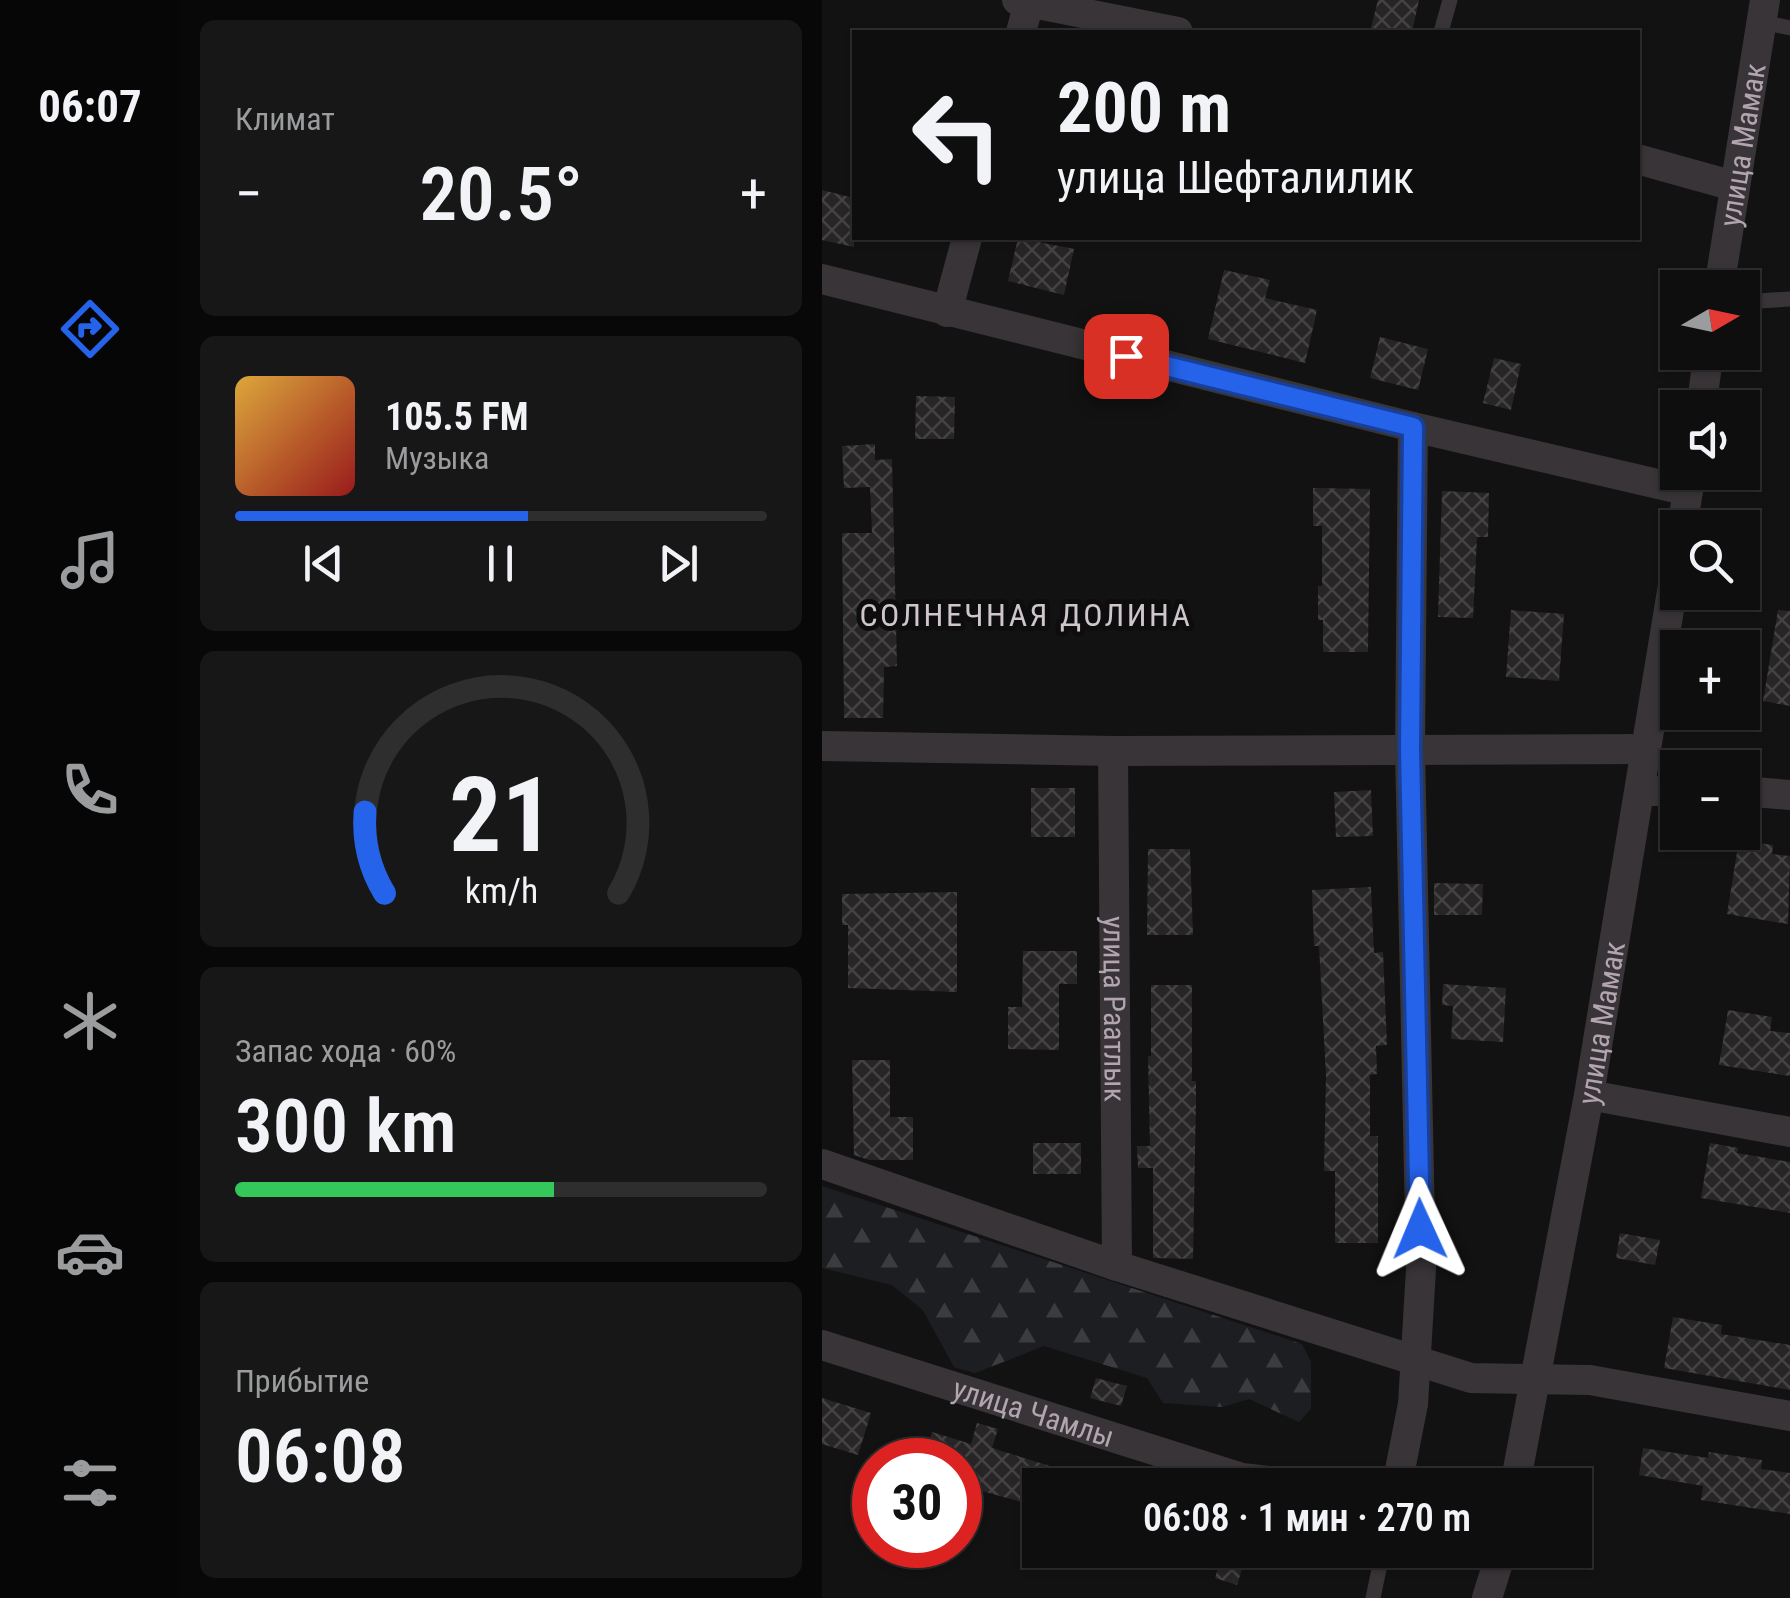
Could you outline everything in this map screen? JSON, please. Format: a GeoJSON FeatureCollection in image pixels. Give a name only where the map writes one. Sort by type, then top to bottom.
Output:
{"type":"FeatureCollection","features":[{"type":"Feature","properties":{"kind":"street"},"geometry":{"type":"LineString","coordinates":[[1021,30],[1023,1],[1151,12],[1175,30]]}},
{"type":"Feature","properties":{"kind":"street","name":"улица Мамак"},"geometry":{"type":"LineString","coordinates":[[1721,270],[1734,186],[1772,17]]}},
{"type":"Feature","properties":{"kind":"street"},"geometry":{"type":"LineString","coordinates":[[1640,160],[1734,186]]}},
{"type":"Feature","properties":{"kind":"street"},"geometry":{"type":"LineString","coordinates":[[947,312],[966,240]]}},
{"type":"Feature","properties":{"kind":"street"},"geometry":{"type":"LineString","coordinates":[[822,279],[1413,427],[1660,476]]}},
{"type":"Feature","properties":{"kind":"street"},"geometry":{"type":"LineString","coordinates":[[1400,1468],[1412,1404],[1421,1269],[1410,749],[1413,427]]}},
{"type":"Feature","properties":{"kind":"street","name":"улица Мамак"},"geometry":{"type":"LineString","coordinates":[[1517,1468],[1589,1095],[1669,610]]}},
{"type":"Feature","properties":{"kind":"street"},"geometry":{"type":"LineString","coordinates":[[822,746],[1113,751],[1646,749]]}},
{"type":"Feature","properties":{"kind":"street","name":"улица Раатлык"},"geometry":{"type":"LineString","coordinates":[[1113,751],[1117,1266]]}},
{"type":"Feature","properties":{"kind":"street"},"geometry":{"type":"LineString","coordinates":[[1640,792],[1660,791]]}},
{"type":"Feature","properties":{"kind":"street"},"geometry":{"type":"LineString","coordinates":[[1760,792],[1790,795]]}},
{"type":"Feature","properties":{"kind":"street"},"geometry":{"type":"LineString","coordinates":[[1589,1095],[1790,1132]]}},
{"type":"Feature","properties":{"kind":"street"},"geometry":{"type":"LineString","coordinates":[[822,1164],[1117,1266],[1471,1378],[1590,1380],[1790,1416]]}},
{"type":"Feature","properties":{"kind":"street","name":"улица Чамлы"},"geometry":{"type":"LineString","coordinates":[[822,1346],[1210,1468]]}},
{"type":"Feature","properties":{"kind":"street"},"geometry":{"type":"LineString","coordinates":[[1487,1598],[1496,1568]]}},
{"type":"Feature","properties":{"kind":"lane"},"geometry":{"type":"LineString","coordinates":[[1442,30],[1450,0]]}},
{"type":"Feature","properties":{"kind":"lane"},"geometry":{"type":"LineString","coordinates":[[1760,301],[1790,299]]}},
{"type":"Feature","properties":{"kind":"lane"},"geometry":{"type":"LineString","coordinates":[[1373,1598],[1379,1568]]}},
{"type":"Feature","properties":{"kind":"green space"},"geometry":{"type":"Polygon","coordinates":[[[822,1186],[1302,1344],[1311,1362],[1311,1409],[1299,1422],[1249,1399],[1222,1407],[1163,1403],[1147,1378],[1044,1346],[975,1373],[954,1367],[923,1310],[892,1285],[822,1268],[822,1186]]]}},
{"type":"Feature","properties":{"kind":"building"},"geometry":{"type":"Polygon","coordinates":[[[1378,0],[1419,0],[1412,30],[1370,30],[1378,0]]]}},
{"type":"Feature","properties":{"kind":"building"},"geometry":{"type":"Polygon","coordinates":[[[822,190],[852,198],[854,247],[822,240],[822,190]]]}},
{"type":"Feature","properties":{"kind":"building"},"geometry":{"type":"Polygon","coordinates":[[[1018,240],[1074,249],[1064,295],[1008,281],[1018,240]]]}},
{"type":"Feature","properties":{"kind":"building"},"geometry":{"type":"Polygon","coordinates":[[[1224,270],[1270,280],[1265,298],[1317,310],[1305,363],[1208,339],[1224,270]]]}},
{"type":"Feature","properties":{"kind":"building"},"geometry":{"type":"Polygon","coordinates":[[[1380,337],[1428,349],[1418,390],[1370,378],[1380,337]]]}},
{"type":"Feature","properties":{"kind":"building"},"geometry":{"type":"Polygon","coordinates":[[[1494,358],[1521,364],[1511,410],[1483,403],[1494,358]]]}},
{"type":"Feature","properties":{"kind":"building"},"geometry":{"type":"Polygon","coordinates":[[[916,396],[955,397],[954,439],[915,439],[916,396]]]}},
{"type":"Feature","properties":{"kind":"building"},"geometry":{"type":"Polygon","coordinates":[[[875,444],[875,460],[892,459],[897,666],[884,667],[883,718],[844,718],[842,533],[872,533],[870,487],[844,488],[842,446],[875,444]]]}},
{"type":"Feature","properties":{"kind":"building"},"geometry":{"type":"Polygon","coordinates":[[[1313,488],[1370,489],[1368,652],[1323,652],[1323,620],[1318,620],[1322,526],[1313,526],[1313,488]]]}},
{"type":"Feature","properties":{"kind":"building"},"geometry":{"type":"Polygon","coordinates":[[[1442,491],[1489,493],[1488,537],[1477,537],[1473,618],[1438,617],[1442,491]]]}},
{"type":"Feature","properties":{"kind":"building"},"geometry":{"type":"Polygon","coordinates":[[[1511,610],[1564,614],[1559,681],[1506,677],[1511,610]]]}},
{"type":"Feature","properties":{"kind":"building"},"geometry":{"type":"Polygon","coordinates":[[[1778,610],[1790,611],[1790,706],[1763,701],[1778,610]]]}},
{"type":"Feature","properties":{"kind":"building"},"geometry":{"type":"Polygon","coordinates":[[[1031,788],[1075,788],[1075,837],[1031,837],[1031,788]]]}},
{"type":"Feature","properties":{"kind":"building"},"geometry":{"type":"Polygon","coordinates":[[[1371,790],[1373,836],[1336,837],[1334,792],[1371,790]]]}},
{"type":"Feature","properties":{"kind":"building"},"geometry":{"type":"Polygon","coordinates":[[[1760,843],[1773,845],[1772,854],[1790,856],[1788,924],[1727,914],[1737,850],[1760,850],[1760,843]]]}},
{"type":"Feature","properties":{"kind":"building"},"geometry":{"type":"Polygon","coordinates":[[[1148,849],[1190,849],[1193,935],[1147,935],[1148,849]]]}},
{"type":"Feature","properties":{"kind":"building"},"geometry":{"type":"Polygon","coordinates":[[[1434,883],[1483,884],[1482,915],[1434,915],[1434,883]]]}},
{"type":"Feature","properties":{"kind":"building"},"geometry":{"type":"Polygon","coordinates":[[[1371,887],[1374,953],[1383,952],[1387,1045],[1376,1046],[1377,1074],[1370,1075],[1370,1136],[1378,1136],[1378,1243],[1335,1243],[1335,1171],[1324,1171],[1326,1076],[1312,890],[1371,887]]]}},
{"type":"Feature","properties":{"kind":"building"},"geometry":{"type":"Polygon","coordinates":[[[957,892],[957,992],[848,988],[848,925],[842,925],[842,894],[957,892]]]}},
{"type":"Feature","properties":{"kind":"building"},"geometry":{"type":"Polygon","coordinates":[[[1023,951],[1077,951],[1077,984],[1059,984],[1059,1050],[1008,1049],[1008,1007],[1022,1007],[1023,951]]]}},
{"type":"Feature","properties":{"kind":"building"},"geometry":{"type":"Polygon","coordinates":[[[1443,984],[1506,988],[1503,1042],[1451,1039],[1453,1006],[1442,1005],[1443,984]]]}},
{"type":"Feature","properties":{"kind":"building"},"geometry":{"type":"Polygon","coordinates":[[[1151,985],[1192,985],[1192,1081],[1196,1081],[1193,1259],[1153,1258],[1153,1168],[1138,1168],[1137,1146],[1150,1146],[1151,985]]]}},
{"type":"Feature","properties":{"kind":"building"},"geometry":{"type":"Polygon","coordinates":[[[1728,1010],[1772,1017],[1770,1031],[1790,1033],[1790,1076],[1719,1065],[1728,1010]]]}},
{"type":"Feature","properties":{"kind":"building"},"geometry":{"type":"Polygon","coordinates":[[[852,1060],[890,1060],[890,1117],[913,1117],[913,1160],[869,1160],[854,1155],[852,1060]]]}},
{"type":"Feature","properties":{"kind":"building"},"geometry":{"type":"Polygon","coordinates":[[[1033,1143],[1081,1143],[1081,1174],[1033,1174],[1033,1143]]]}},
{"type":"Feature","properties":{"kind":"building"},"geometry":{"type":"Polygon","coordinates":[[[1710,1143],[1738,1148],[1737,1153],[1790,1162],[1790,1213],[1701,1198],[1710,1143]]]}},
{"type":"Feature","properties":{"kind":"building"},"geometry":{"type":"Polygon","coordinates":[[[1620,1233],[1660,1240],[1655,1265],[1616,1258],[1620,1233]]]}},
{"type":"Feature","properties":{"kind":"building"},"geometry":{"type":"Polygon","coordinates":[[[1673,1317],[1722,1325],[1721,1334],[1790,1345],[1790,1390],[1664,1368],[1673,1317]]]}},
{"type":"Feature","properties":{"kind":"building"},"geometry":{"type":"Polygon","coordinates":[[[1096,1378],[1127,1386],[1121,1406],[1090,1398],[1096,1378]]]}},
{"type":"Feature","properties":{"kind":"building"},"geometry":{"type":"Polygon","coordinates":[[[822,1398],[871,1413],[863,1438],[852,1438],[852,1453],[822,1444],[822,1398]]]}},
{"type":"Feature","properties":{"kind":"building"},"geometry":{"type":"Polygon","coordinates":[[[977,1423],[998,1429],[992,1448],[1056,1468],[1022,1468],[1022,1502],[982,1491],[982,1438],[973,1438],[977,1423]]]}},
{"type":"Feature","properties":{"kind":"building"},"geometry":{"type":"Polygon","coordinates":[[[932,1432],[952,1438],[930,1438],[932,1432]]]}},
{"type":"Feature","properties":{"kind":"building"},"geometry":{"type":"Polygon","coordinates":[[[1643,1448],[1708,1458],[1709,1452],[1762,1460],[1761,1469],[1790,1473],[1790,1514],[1701,1500],[1703,1486],[1639,1475],[1643,1448]]]}},
{"type":"Feature","properties":{"kind":"building"},"geometry":{"type":"Polygon","coordinates":[[[1218,1568],[1242,1568],[1237,1585],[1215,1578],[1218,1568]]]}},
{"type":"Feature","properties":{"kind":"district","name":"СОЛНЕЧНАЯ ДОЛИНА"},"geometry":{"type":"Point","coordinates":[1026,615]}},
{"type":"Feature","properties":{"kind":"route"},"geometry":{"type":"LineString","coordinates":[[1126,356],[1413,427],[1410,749],[1420,1229]]}}]}
